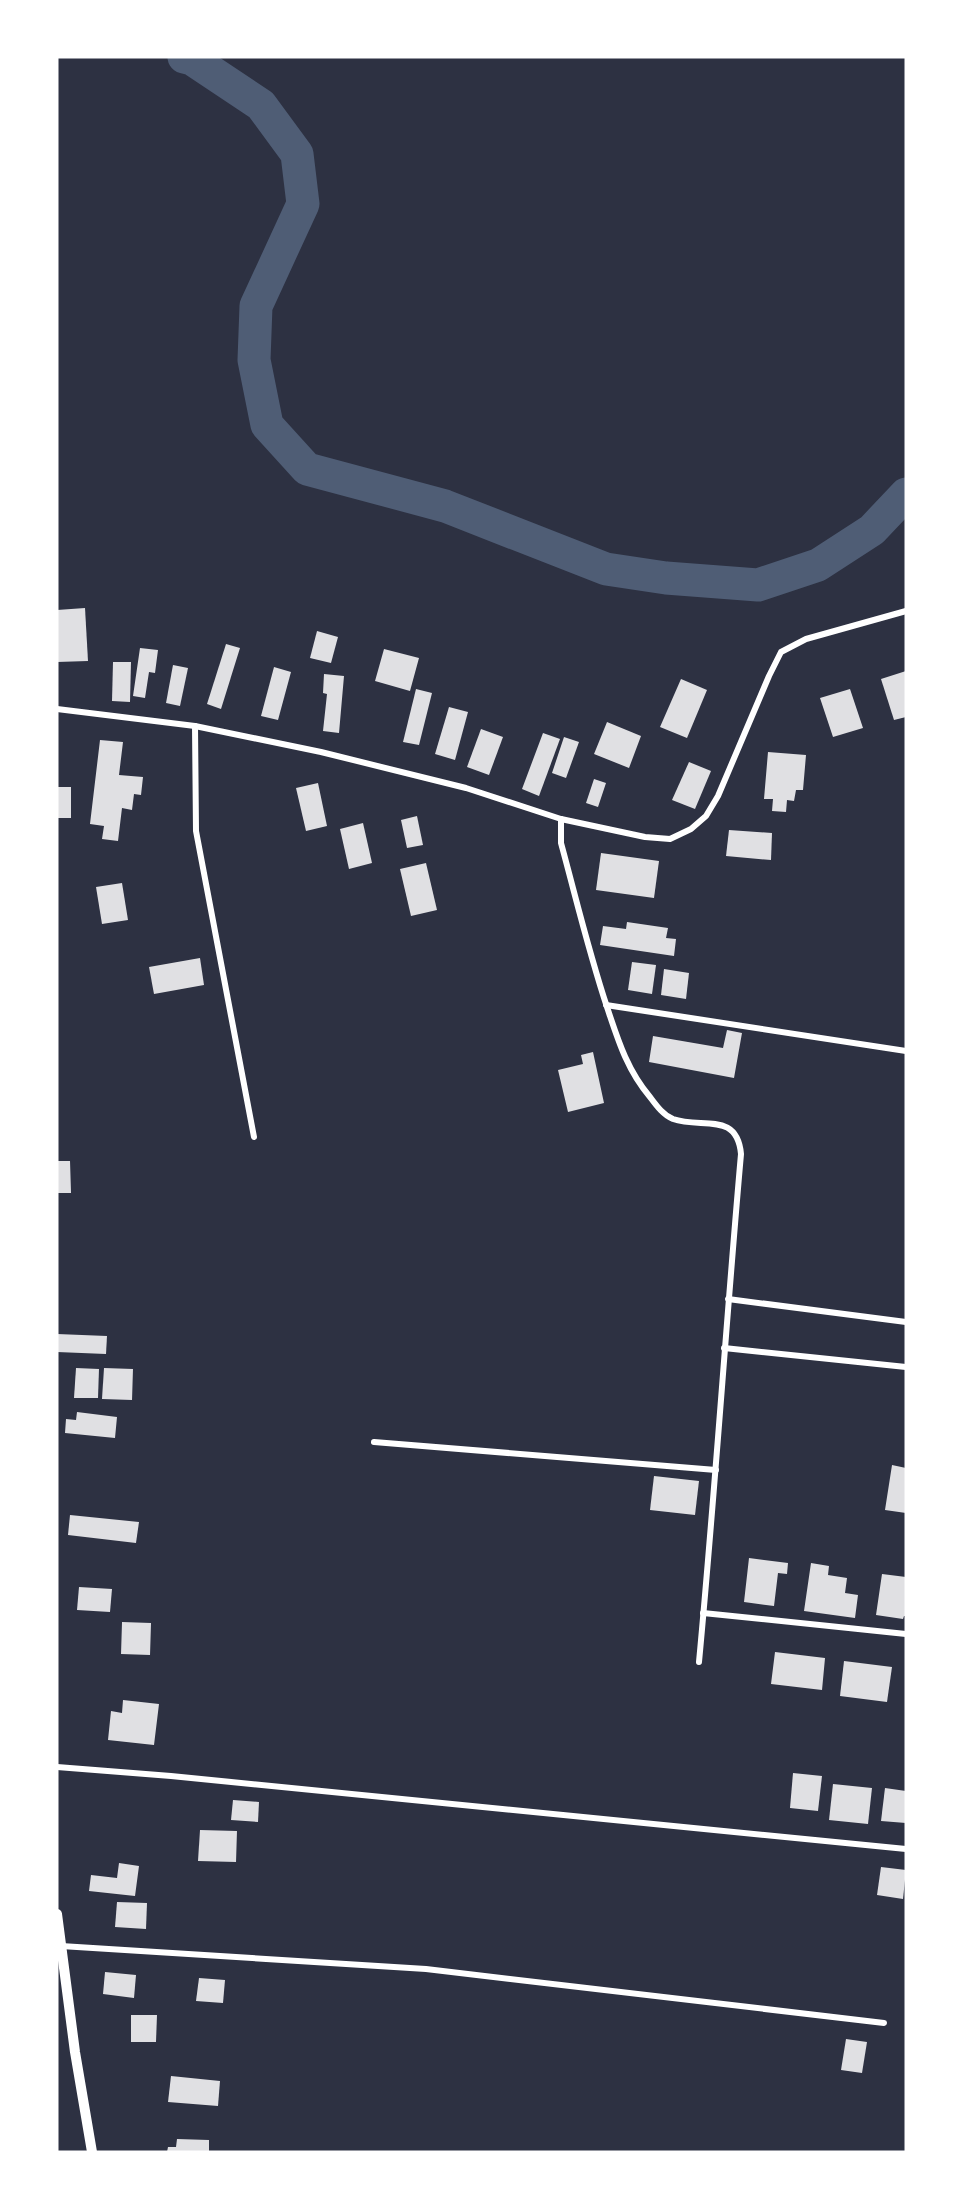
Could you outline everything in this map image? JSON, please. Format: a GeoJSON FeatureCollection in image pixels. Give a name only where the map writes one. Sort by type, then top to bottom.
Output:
{"type":"FeatureCollection","features":[{"type":"Feature","properties":{"kind":"street"},"geometry":{"type":"LineString","coordinates":[[57,709],[195,726],[321,752],[455,786],[561,819],[645,837],[670,838],[692,829],[706,816],[718,796],[781,652],[806,639],[906,611]]}},
{"type":"Feature","properties":{"kind":"street"},"geometry":{"type":"LineString","coordinates":[[195,726],[196,831],[254,1137]]}},
{"type":"Feature","properties":{"kind":"street"},"geometry":{"type":"LineString","coordinates":[[561,819],[561,843],[606,1005],[621,1052],[631,1072],[665,1114],[673,1119],[728,1127],[736,1133],[740,1140],[741,1154],[699,1662]]}},
{"type":"Feature","properties":{"kind":"street"},"geometry":{"type":"LineString","coordinates":[[606,1005],[906,1051]]}},
{"type":"Feature","properties":{"kind":"street"},"geometry":{"type":"LineString","coordinates":[[728,1299],[906,1322]]}},
{"type":"Feature","properties":{"kind":"street"},"geometry":{"type":"LineString","coordinates":[[724,1348],[906,1367]]}},
{"type":"Feature","properties":{"kind":"street"},"geometry":{"type":"LineString","coordinates":[[374,1442],[716,1470]]}},
{"type":"Feature","properties":{"kind":"street"},"geometry":{"type":"LineString","coordinates":[[703,1613],[906,1634]]}},
{"type":"Feature","properties":{"kind":"street"},"geometry":{"type":"LineString","coordinates":[[57,1767],[171,1776],[906,1849]]}},
{"type":"Feature","properties":{"kind":"street"},"geometry":{"type":"LineString","coordinates":[[57,1914],[75,2052],[92,2152]]}},
{"type":"Feature","properties":{"kind":"street"},"geometry":{"type":"LineString","coordinates":[[60,1946],[426,1969],[884,2023]]}},
{"type":"Feature","properties":{"kind":"building"},"geometry":{"type":"Polygon","coordinates":[[[85,608],[88,661],[57,662],[57,610],[85,608]]]}},
{"type":"Feature","properties":{"kind":"building"},"geometry":{"type":"Polygon","coordinates":[[[317,631],[338,637],[331,663],[310,658],[317,631]]]}},
{"type":"Feature","properties":{"kind":"building"},"geometry":{"type":"Polygon","coordinates":[[[226,644],[240,648],[221,709],[207,704],[226,644]]]}},
{"type":"Feature","properties":{"kind":"building"},"geometry":{"type":"Polygon","coordinates":[[[140,648],[158,650],[155,673],[149,672],[145,698],[133,696],[140,648]]]}},
{"type":"Feature","properties":{"kind":"building"},"geometry":{"type":"Polygon","coordinates":[[[384,649],[419,658],[410,691],[375,681],[384,649]]]}},
{"type":"Feature","properties":{"kind":"building"},"geometry":{"type":"Polygon","coordinates":[[[113,662],[131,662],[130,702],[112,701],[113,662]]]}},
{"type":"Feature","properties":{"kind":"building"},"geometry":{"type":"Polygon","coordinates":[[[173,665],[188,668],[180,706],[166,703],[173,665]]]}},
{"type":"Feature","properties":{"kind":"building"},"geometry":{"type":"Polygon","coordinates":[[[274,667],[291,672],[278,720],[261,716],[274,667]]]}},
{"type":"Feature","properties":{"kind":"building"},"geometry":{"type":"Polygon","coordinates":[[[906,671],[906,717],[894,720],[881,679],[906,671]]]}},
{"type":"Feature","properties":{"kind":"building"},"geometry":{"type":"Polygon","coordinates":[[[324,674],[344,676],[339,733],[323,731],[327,694],[323,693],[324,674]]]}},
{"type":"Feature","properties":{"kind":"building"},"geometry":{"type":"Polygon","coordinates":[[[681,679],[707,690],[687,738],[660,727],[681,679]]]}},
{"type":"Feature","properties":{"kind":"building"},"geometry":{"type":"Polygon","coordinates":[[[416,689],[432,693],[419,745],[403,742],[416,689]]]}},
{"type":"Feature","properties":{"kind":"building"},"geometry":{"type":"Polygon","coordinates":[[[850,689],[863,728],[833,737],[820,698],[850,689]]]}},
{"type":"Feature","properties":{"kind":"building"},"geometry":{"type":"Polygon","coordinates":[[[449,707],[468,712],[455,760],[435,754],[449,707]]]}},
{"type":"Feature","properties":{"kind":"building"},"geometry":{"type":"Polygon","coordinates":[[[607,722],[641,736],[629,768],[594,754],[607,722]]]}},
{"type":"Feature","properties":{"kind":"building"},"geometry":{"type":"Polygon","coordinates":[[[481,729],[503,737],[489,775],[467,767],[481,729]]]}},
{"type":"Feature","properties":{"kind":"building"},"geometry":{"type":"Polygon","coordinates":[[[543,733],[560,739],[539,796],[522,789],[543,733]]]}},
{"type":"Feature","properties":{"kind":"building"},"geometry":{"type":"Polygon","coordinates":[[[564,737],[579,742],[566,778],[552,773],[564,737]]]}},
{"type":"Feature","properties":{"kind":"building"},"geometry":{"type":"Polygon","coordinates":[[[100,740],[123,742],[119,775],[143,777],[141,795],[134,794],[132,810],[122,808],[118,841],[102,839],[104,826],[90,824],[100,740]]]}},
{"type":"Feature","properties":{"kind":"building"},"geometry":{"type":"Polygon","coordinates":[[[768,752],[806,755],[803,790],[796,790],[794,801],[787,800],[786,812],[772,811],[773,799],[764,799],[768,752]]]}},
{"type":"Feature","properties":{"kind":"building"},"geometry":{"type":"Polygon","coordinates":[[[689,762],[711,771],[695,809],[672,800],[689,762]]]}},
{"type":"Feature","properties":{"kind":"building"},"geometry":{"type":"Polygon","coordinates":[[[594,779],[606,783],[598,807],[586,803],[594,779]]]}},
{"type":"Feature","properties":{"kind":"building"},"geometry":{"type":"Polygon","coordinates":[[[318,783],[327,826],[306,831],[296,788],[318,783]]]}},
{"type":"Feature","properties":{"kind":"building"},"geometry":{"type":"Polygon","coordinates":[[[57,787],[71,787],[71,818],[57,818],[57,787]]]}},
{"type":"Feature","properties":{"kind":"building"},"geometry":{"type":"Polygon","coordinates":[[[417,816],[423,845],[407,848],[401,820],[417,816]]]}},
{"type":"Feature","properties":{"kind":"building"},"geometry":{"type":"Polygon","coordinates":[[[363,823],[372,863],[349,869],[340,829],[363,823]]]}},
{"type":"Feature","properties":{"kind":"building"},"geometry":{"type":"Polygon","coordinates":[[[729,830],[772,833],[771,860],[726,856],[729,830]]]}},
{"type":"Feature","properties":{"kind":"building"},"geometry":{"type":"Polygon","coordinates":[[[601,853],[659,861],[654,898],[596,890],[601,853]]]}},
{"type":"Feature","properties":{"kind":"building"},"geometry":{"type":"Polygon","coordinates":[[[426,863],[437,910],[411,916],[400,869],[426,863]]]}},
{"type":"Feature","properties":{"kind":"building"},"geometry":{"type":"Polygon","coordinates":[[[122,883],[128,920],[102,924],[96,887],[122,883]]]}},
{"type":"Feature","properties":{"kind":"building"},"geometry":{"type":"Polygon","coordinates":[[[627,922],[668,928],[666,938],[676,939],[674,956],[600,945],[603,926],[626,929],[627,922]]]}},
{"type":"Feature","properties":{"kind":"building"},"geometry":{"type":"Polygon","coordinates":[[[200,958],[204,985],[154,994],[149,967],[200,958]]]}},
{"type":"Feature","properties":{"kind":"building"},"geometry":{"type":"Polygon","coordinates":[[[632,962],[656,965],[652,994],[628,990],[632,962]]]}},
{"type":"Feature","properties":{"kind":"building"},"geometry":{"type":"Polygon","coordinates":[[[664,969],[689,973],[686,999],[661,995],[664,969]]]}},
{"type":"Feature","properties":{"kind":"building"},"geometry":{"type":"Polygon","coordinates":[[[727,1030],[742,1033],[734,1078],[649,1062],[653,1036],[723,1048],[727,1030]]]}},
{"type":"Feature","properties":{"kind":"building"},"geometry":{"type":"Polygon","coordinates":[[[593,1052],[604,1103],[568,1112],[558,1070],[583,1064],[581,1055],[593,1052]]]}},
{"type":"Feature","properties":{"kind":"building"},"geometry":{"type":"Polygon","coordinates":[[[57,1161],[70,1161],[71,1193],[57,1193],[57,1161]]]}},
{"type":"Feature","properties":{"kind":"building"},"geometry":{"type":"Polygon","coordinates":[[[57,1334],[107,1336],[106,1354],[57,1352],[57,1334]]]}},
{"type":"Feature","properties":{"kind":"building"},"geometry":{"type":"Polygon","coordinates":[[[76,1368],[99,1369],[98,1398],[74,1398],[76,1368]]]}},
{"type":"Feature","properties":{"kind":"building"},"geometry":{"type":"Polygon","coordinates":[[[104,1368],[133,1369],[132,1400],[102,1399],[104,1368]]]}},
{"type":"Feature","properties":{"kind":"building"},"geometry":{"type":"Polygon","coordinates":[[[77,1412],[117,1417],[115,1438],[65,1433],[66,1419],[76,1420],[77,1412]]]}},
{"type":"Feature","properties":{"kind":"building"},"geometry":{"type":"Polygon","coordinates":[[[892,1465],[906,1468],[906,1513],[885,1510],[892,1465]]]}},
{"type":"Feature","properties":{"kind":"building"},"geometry":{"type":"Polygon","coordinates":[[[654,1476],[699,1481],[695,1515],[650,1510],[654,1476]]]}},
{"type":"Feature","properties":{"kind":"building"},"geometry":{"type":"Polygon","coordinates":[[[70,1515],[139,1522],[136,1543],[68,1535],[70,1515]]]}},
{"type":"Feature","properties":{"kind":"building"},"geometry":{"type":"Polygon","coordinates":[[[749,1558],[788,1563],[787,1574],[778,1573],[774,1606],[744,1602],[749,1558]]]}},
{"type":"Feature","properties":{"kind":"building"},"geometry":{"type":"Polygon","coordinates":[[[811,1563],[829,1566],[828,1575],[847,1578],[845,1593],[858,1595],[855,1618],[804,1611],[811,1563]]]}},
{"type":"Feature","properties":{"kind":"building"},"geometry":{"type":"Polygon","coordinates":[[[882,1574],[906,1577],[906,1616],[903,1619],[876,1615],[882,1574]]]}},
{"type":"Feature","properties":{"kind":"building"},"geometry":{"type":"Polygon","coordinates":[[[79,1587],[112,1589],[110,1612],[77,1610],[79,1587]]]}},
{"type":"Feature","properties":{"kind":"building"},"geometry":{"type":"Polygon","coordinates":[[[122,1622],[151,1623],[150,1655],[121,1654],[122,1622]]]}},
{"type":"Feature","properties":{"kind":"building"},"geometry":{"type":"Polygon","coordinates":[[[775,1652],[825,1658],[822,1690],[771,1684],[775,1652]]]}},
{"type":"Feature","properties":{"kind":"building"},"geometry":{"type":"Polygon","coordinates":[[[844,1661],[892,1667],[887,1702],[840,1696],[844,1661]]]}},
{"type":"Feature","properties":{"kind":"building"},"geometry":{"type":"Polygon","coordinates":[[[123,1700],[159,1704],[154,1745],[108,1740],[111,1711],[122,1713],[123,1700]]]}},
{"type":"Feature","properties":{"kind":"building"},"geometry":{"type":"Polygon","coordinates":[[[793,1773],[822,1776],[818,1811],[790,1808],[793,1773]]]}},
{"type":"Feature","properties":{"kind":"building"},"geometry":{"type":"Polygon","coordinates":[[[833,1784],[872,1788],[868,1824],[829,1820],[833,1784]]]}},
{"type":"Feature","properties":{"kind":"building"},"geometry":{"type":"Polygon","coordinates":[[[885,1788],[906,1791],[906,1823],[881,1821],[885,1788]]]}},
{"type":"Feature","properties":{"kind":"building"},"geometry":{"type":"Polygon","coordinates":[[[233,1800],[259,1802],[258,1822],[231,1820],[233,1800]]]}},
{"type":"Feature","properties":{"kind":"building"},"geometry":{"type":"Polygon","coordinates":[[[200,1830],[237,1831],[236,1862],[198,1861],[200,1830]]]}},
{"type":"Feature","properties":{"kind":"building"},"geometry":{"type":"Polygon","coordinates":[[[119,1863],[139,1866],[135,1896],[89,1891],[91,1875],[117,1878],[119,1863]]]}},
{"type":"Feature","properties":{"kind":"building"},"geometry":{"type":"Polygon","coordinates":[[[881,1867],[906,1870],[903,1899],[877,1895],[881,1867]]]}},
{"type":"Feature","properties":{"kind":"building"},"geometry":{"type":"Polygon","coordinates":[[[117,1902],[147,1903],[146,1929],[115,1927],[117,1902]]]}},
{"type":"Feature","properties":{"kind":"building"},"geometry":{"type":"Polygon","coordinates":[[[105,1972],[136,1975],[134,1998],[103,1994],[105,1972]]]}},
{"type":"Feature","properties":{"kind":"building"},"geometry":{"type":"Polygon","coordinates":[[[199,1978],[225,1980],[223,2003],[196,2001],[199,1978]]]}},
{"type":"Feature","properties":{"kind":"building"},"geometry":{"type":"Polygon","coordinates":[[[131,2015],[157,2015],[156,2042],[131,2042],[131,2015]]]}},
{"type":"Feature","properties":{"kind":"building"},"geometry":{"type":"Polygon","coordinates":[[[846,2039],[867,2042],[862,2073],[841,2070],[846,2039]]]}},
{"type":"Feature","properties":{"kind":"building"},"geometry":{"type":"Polygon","coordinates":[[[171,2076],[220,2081],[218,2106],[168,2102],[171,2076]]]}},
{"type":"Feature","properties":{"kind":"building"},"geometry":{"type":"Polygon","coordinates":[[[177,2139],[209,2140],[209,2152],[167,2152],[168,2147],[176,2147],[177,2139]]]}},
{"type":"Feature","properties":{"kind":"waterway"},"geometry":{"type":"LineString","coordinates":[[184,57],[192,59],[261,105],[297,154],[303,204],[256,306],[254,360],[267,425],[307,469],[445,506],[606,569],[666,578],[758,585],[818,565],[872,530],[906,494]]}}]}
